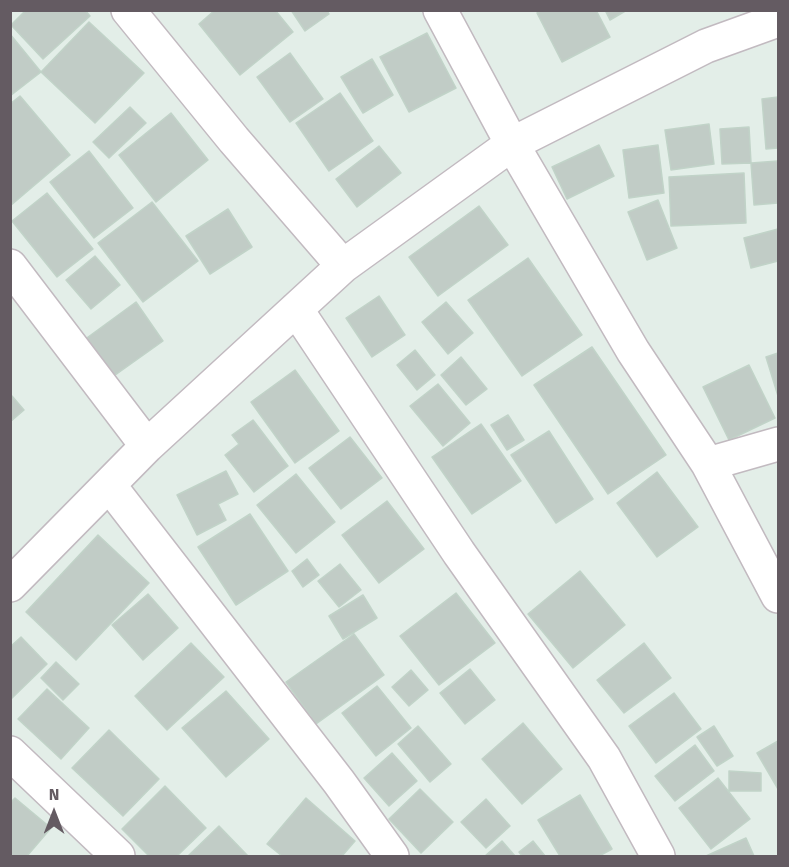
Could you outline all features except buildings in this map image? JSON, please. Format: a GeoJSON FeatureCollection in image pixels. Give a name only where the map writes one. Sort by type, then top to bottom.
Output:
{"type":"FeatureCollection","features":[{"type":"Feature","properties":{"kind":"street"},"geometry":{"type":"LineString","coordinates":[[128,10],[234,140],[343,266]]}},
{"type":"Feature","properties":{"kind":"street"},"geometry":{"type":"LineString","coordinates":[[440,10],[512,144],[633,351],[708,465],[778,596]]}},
{"type":"Feature","properties":{"kind":"street"},"geometry":{"type":"LineString","coordinates":[[10,585],[147,446],[343,266],[512,144],[706,46],[778,20]]}},
{"type":"Feature","properties":{"kind":"street"},"geometry":{"type":"LineString","coordinates":[[10,266],[147,446]]}},
{"type":"Feature","properties":{"kind":"street"},"geometry":{"type":"LineString","coordinates":[[296,309],[459,553],[604,758],[658,856]]}},
{"type":"Feature","properties":{"kind":"street"},"geometry":{"type":"LineString","coordinates":[[708,465],[778,444]]}},
{"type":"Feature","properties":{"kind":"street"},"geometry":{"type":"LineString","coordinates":[[109,485],[339,782],[392,856]]}},
{"type":"Feature","properties":{"kind":"street"},"geometry":{"type":"LineString","coordinates":[[10,753],[118,856]]}}]}
